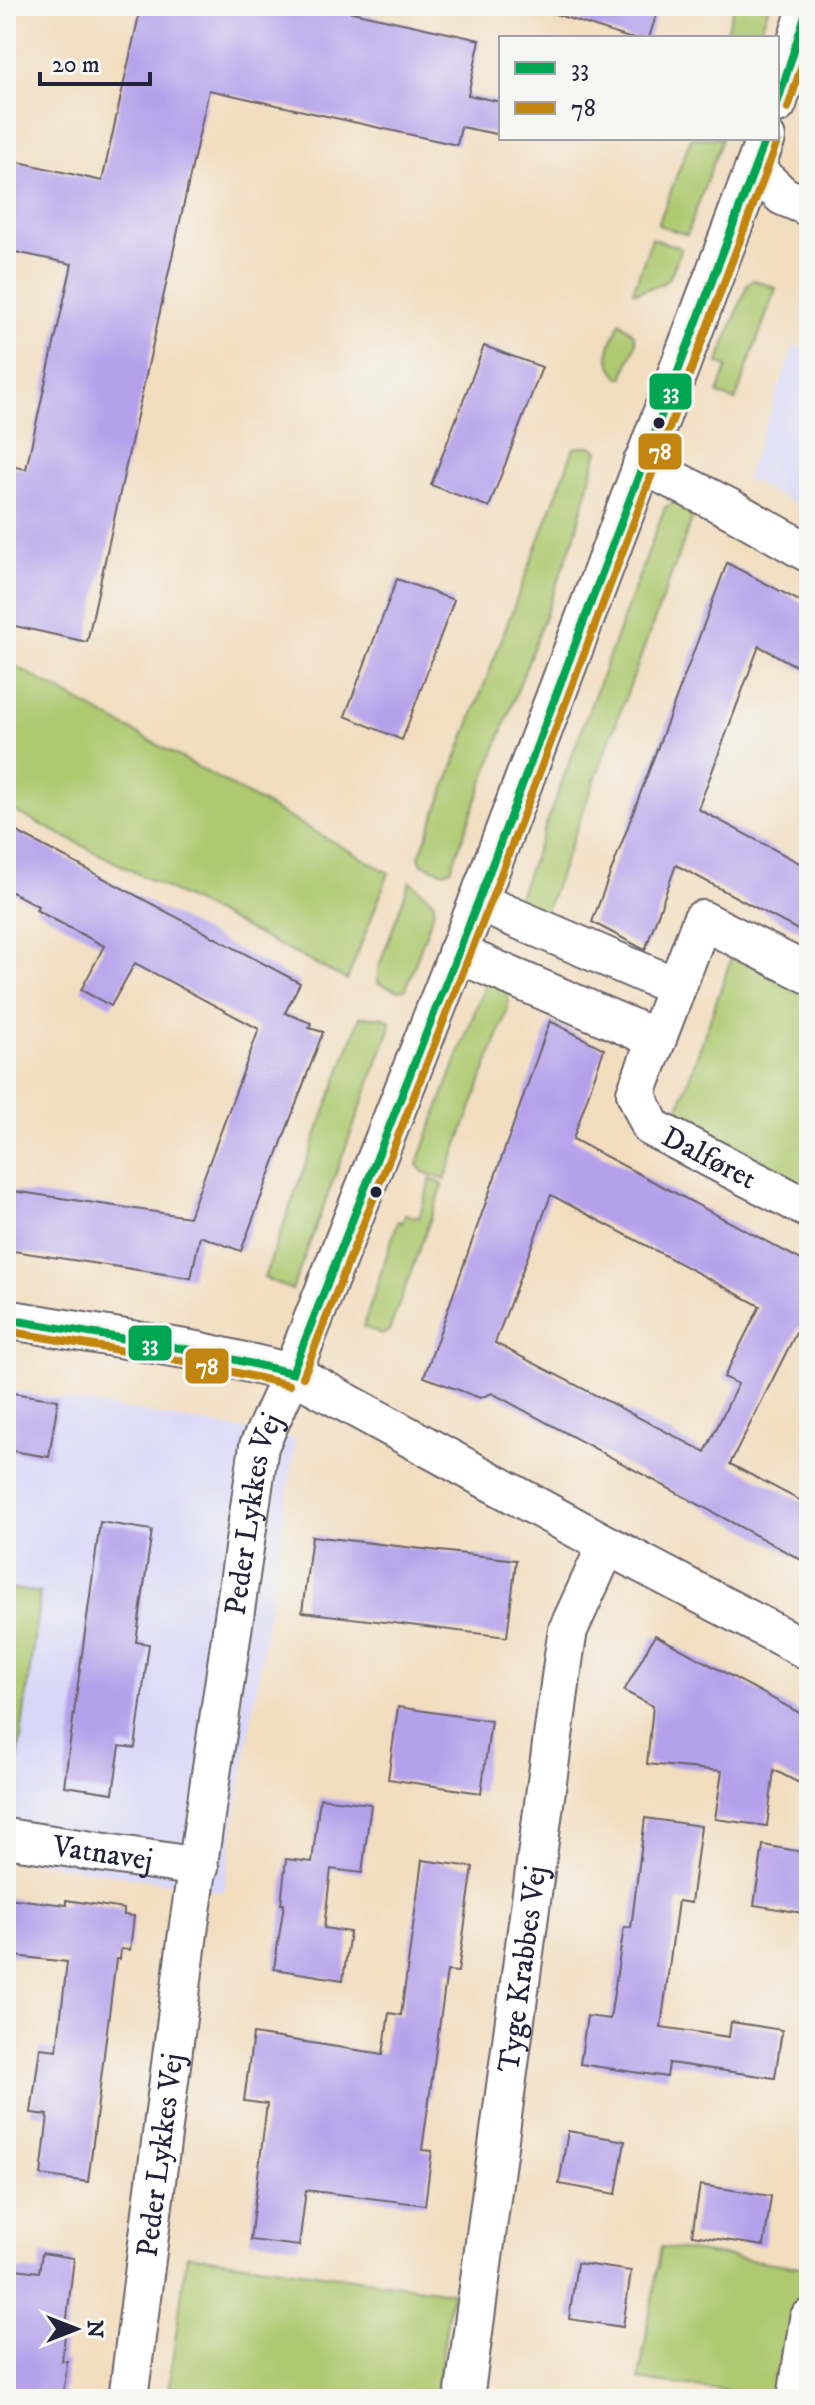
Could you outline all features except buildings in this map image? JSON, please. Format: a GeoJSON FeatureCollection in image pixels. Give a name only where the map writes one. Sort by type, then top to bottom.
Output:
{"type":"FeatureCollection","features":[{"type":"Feature","properties":{"kind":"street"},"geometry":{"type":"LineString","coordinates":[[779,98],[808,6]]}},
{"type":"Feature","properties":{"kind":"street"},"geometry":{"type":"LineString","coordinates":[[761,154],[783,196],[809,207]]}},
{"type":"Feature","properties":{"kind":"street","name":"Peder Lykkes Vej"},"geometry":{"type":"LineString","coordinates":[[128,2399],[185,1949],[259,1446],[292,1373],[478,902],[761,154]]}},
{"type":"Feature","properties":{"kind":"street"},"geometry":{"type":"LineString","coordinates":[[642,464],[809,553]]}},
{"type":"Feature","properties":{"kind":"street"},"geometry":{"type":"LineString","coordinates":[[478,902],[676,987]]}},
{"type":"Feature","properties":{"kind":"street","name":"Dalføret"},"geometry":{"type":"LineString","coordinates":[[809,974],[702,920],[636,1093],[651,1127],[809,1209]]}},
{"type":"Feature","properties":{"kind":"street"},"geometry":{"type":"LineString","coordinates":[[457,953],[657,1039]]}},
{"type":"Feature","properties":{"kind":"street"},"geometry":{"type":"LineString","coordinates":[[6,1319],[197,1351],[292,1373],[809,1651]]}},
{"type":"Feature","properties":{"kind":"street","name":"Tyge Krabbes Vej"},"geometry":{"type":"LineString","coordinates":[[464,2399],[568,1630],[607,1545]]}},
{"type":"Feature","properties":{"kind":"street","name":"Vatnavej"},"geometry":{"type":"LineString","coordinates":[[6,1838],[199,1867]]}},
{"type":"Feature","properties":{"kind":"street"},"geometry":{"type":"LineString","coordinates":[[797,2399],[809,2319]]}},
{"type":"Feature","properties":{"kind":"shaded area"},"geometry":{"type":"Polygon","coordinates":[[[794,346],[809,352],[809,512],[746,478],[794,346]]]}},
{"type":"Feature","properties":{"kind":"shaded area"},"geometry":{"type":"Polygon","coordinates":[[[6,1389],[296,1439],[224,1892],[6,1857],[6,1389]]]}},
{"type":"Feature","properties":{"kind":"green space"},"geometry":{"type":"Polygon","coordinates":[[[734,6],[769,6],[759,36],[725,36],[734,6]]]}},
{"type":"Feature","properties":{"kind":"green space"},"geometry":{"type":"Polygon","coordinates":[[[690,140],[721,140],[687,235],[658,225],[690,140]]]}},
{"type":"Feature","properties":{"kind":"green space"},"geometry":{"type":"Polygon","coordinates":[[[652,238],[681,248],[667,280],[636,292],[633,291],[652,238]]]}},
{"type":"Feature","properties":{"kind":"green space"},"geometry":{"type":"Polygon","coordinates":[[[754,280],[776,288],[735,401],[718,394],[727,367],[718,363],[748,283],[754,280]]]}},
{"type":"Feature","properties":{"kind":"green space"},"geometry":{"type":"Polygon","coordinates":[[[620,322],[634,334],[636,343],[623,378],[614,370],[609,357],[610,345],[620,322]]]}},
{"type":"Feature","properties":{"kind":"green space"},"geometry":{"type":"Polygon","coordinates":[[[590,446],[598,450],[575,535],[451,869],[444,872],[422,864],[419,857],[574,448],[590,446]]]}},
{"type":"Feature","properties":{"kind":"green space"},"geometry":{"type":"Polygon","coordinates":[[[678,501],[694,506],[692,519],[544,916],[518,899],[665,507],[678,501]]]}},
{"type":"Feature","properties":{"kind":"green space"},"geometry":{"type":"Polygon","coordinates":[[[6,661],[389,873],[347,980],[6,807],[6,661]]]}},
{"type":"Feature","properties":{"kind":"green space"},"geometry":{"type":"Polygon","coordinates":[[[410,881],[434,902],[433,913],[406,989],[398,991],[378,983],[378,969],[410,881]]]}},
{"type":"Feature","properties":{"kind":"green space"},"geometry":{"type":"Polygon","coordinates":[[[733,954],[809,993],[809,1187],[677,1113],[733,954]]]}},
{"type":"Feature","properties":{"kind":"green space"},"geometry":{"type":"Polygon","coordinates":[[[486,982],[508,985],[508,1008],[445,1180],[423,1172],[417,1165],[486,982]]]}},
{"type":"Feature","properties":{"kind":"green space"},"geometry":{"type":"Polygon","coordinates":[[[360,1017],[382,1017],[390,1021],[390,1029],[292,1290],[264,1278],[360,1017]]]}},
{"type":"Feature","properties":{"kind":"green space"},"geometry":{"type":"Polygon","coordinates":[[[431,1179],[443,1185],[389,1331],[382,1334],[363,1327],[398,1221],[402,1223],[405,1214],[419,1218],[431,1179]]]}},
{"type":"Feature","properties":{"kind":"green space"},"geometry":{"type":"Polygon","coordinates":[[[6,1588],[40,1593],[12,1804],[6,1803],[6,1588]]]}},
{"type":"Feature","properties":{"kind":"green space"},"geometry":{"type":"Polygon","coordinates":[[[661,2247],[807,2268],[784,2398],[639,2380],[661,2247]]]}},
{"type":"Feature","properties":{"kind":"green space"},"geometry":{"type":"Polygon","coordinates":[[[187,2255],[451,2292],[436,2399],[167,2399],[187,2255]]]}},
{"type":"Feature","properties":{"kind":"transit line","name":"33"},"geometry":{"type":"LineString","coordinates":[[779,98],[808,6]]}},
{"type":"Feature","properties":{"kind":"transit line","name":"78"},"geometry":{"type":"LineString","coordinates":[[788,108],[809,43]]}},
{"type":"Feature","properties":{"kind":"transit line","name":"33"},"geometry":{"type":"LineString","coordinates":[[292,1373],[478,902],[765,140]]}},
{"type":"Feature","properties":{"kind":"transit line","name":"78"},"geometry":{"type":"LineString","coordinates":[[303,1377],[489,906],[777,142]]}},
{"type":"Feature","properties":{"kind":"transit line","name":"33"},"geometry":{"type":"LineString","coordinates":[[6,1319],[197,1351],[292,1373]]}},
{"type":"Feature","properties":{"kind":"transit line","name":"78"},"geometry":{"type":"LineString","coordinates":[[6,1331],[195,1363],[289,1385]]}}]}
